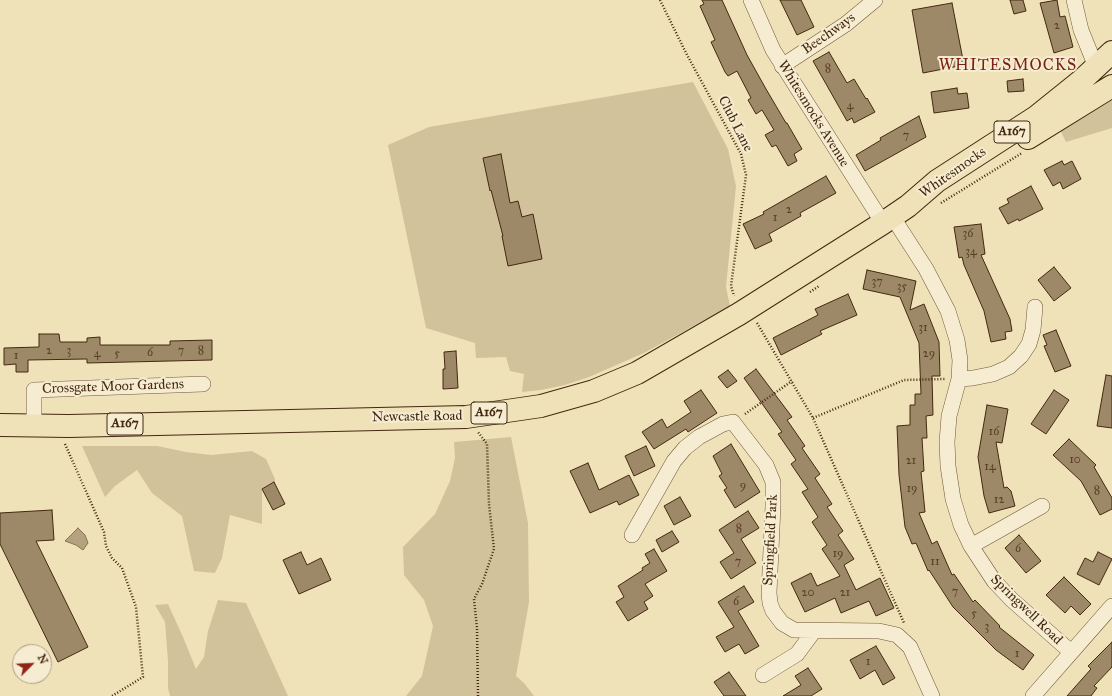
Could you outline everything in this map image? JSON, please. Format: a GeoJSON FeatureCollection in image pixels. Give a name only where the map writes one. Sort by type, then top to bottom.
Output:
{"type":"FeatureCollection","features":[{"type":"Feature","properties":{"kind":"highway","name":"Whitesmocks"},"geometry":{"type":"LineString","coordinates":[[744,311],[894,215],[937,181],[1036,117],[1112,52]]}},
{"type":"Feature","properties":{"kind":"highway","name":"Whitesmocks"},"geometry":{"type":"LineString","coordinates":[[894,215],[947,189],[1112,86]]}},
{"type":"Feature","properties":{"kind":"highway","name":"Newcastle Road"},"geometry":{"type":"LineString","coordinates":[[34,425],[69,426],[466,417],[541,406],[594,390],[637,373],[744,311]]}},
{"type":"Feature","properties":{"kind":"highway","name":"A167"},"geometry":{"type":"LineString","coordinates":[[0,425],[34,425]]}},
{"type":"Feature","properties":{"kind":"street","name":"Whitesmocks Avenue"},"geometry":{"type":"LineString","coordinates":[[750,0],[782,66],[894,215]]}},
{"type":"Feature","properties":{"kind":"street","name":"Beechways"},"geometry":{"type":"LineString","coordinates":[[782,66],[846,24],[875,0]]}},
{"type":"Feature","properties":{"kind":"street"},"geometry":{"type":"LineString","coordinates":[[1074,0],[1081,30],[1096,67]]}},
{"type":"Feature","properties":{"kind":"street","name":"Springwell Road"},"geometry":{"type":"LineString","coordinates":[[894,215],[926,269],[948,312],[957,340],[960,360],[959,379],[949,416],[947,442],[948,466],[953,499],[961,525],[983,566],[998,586],[1071,652]]}},
{"type":"Feature","properties":{"kind":"street"},"geometry":{"type":"LineString","coordinates":[[959,379],[993,374],[1010,367],[1021,356],[1029,344],[1033,330],[1035,307]]}},
{"type":"Feature","properties":{"kind":"street","name":"Crossgate Moor Gardens"},"geometry":{"type":"LineString","coordinates":[[34,425],[34,390],[204,384]]}},
{"type":"Feature","properties":{"kind":"street"},"geometry":{"type":"LineString","coordinates":[[632,535],[674,461],[685,448],[699,437],[723,424],[733,422]]}},
{"type":"Feature","properties":{"kind":"street","name":"Springfield Park"},"geometry":{"type":"LineString","coordinates":[[733,422],[766,466],[773,482],[768,582],[770,603],[773,611],[782,623],[794,630],[879,631],[897,635],[910,647],[932,696]]}},
{"type":"Feature","properties":{"kind":"street"},"geometry":{"type":"LineString","coordinates":[[971,546],[1042,506]]}},
{"type":"Feature","properties":{"kind":"street"},"geometry":{"type":"LineString","coordinates":[[1033,696],[1112,606]]}},
{"type":"Feature","properties":{"kind":"street"},"geometry":{"type":"LineString","coordinates":[[763,675],[797,654],[814,631]]}},
{"type":"Feature","properties":{"kind":"path","name":"Club Lane"},"geometry":{"type":"LineString","coordinates":[[660,0],[686,53],[741,154],[746,175],[731,286],[744,311],[792,381],[813,418],[905,624],[910,647]]}},
{"type":"Feature","properties":{"kind":"path"},"geometry":{"type":"LineString","coordinates":[[941,203],[1027,150]]}},
{"type":"Feature","properties":{"kind":"path"},"geometry":{"type":"LineString","coordinates":[[806,294],[825,283]]}},
{"type":"Feature","properties":{"kind":"path"},"geometry":{"type":"LineString","coordinates":[[813,418],[904,380],[959,379]]}},
{"type":"Feature","properties":{"kind":"path"},"geometry":{"type":"LineString","coordinates":[[733,422],[792,381]]}},
{"type":"Feature","properties":{"kind":"path"},"geometry":{"type":"LineString","coordinates":[[478,696],[477,628],[474,599],[482,584],[494,550],[489,504],[487,444],[476,430],[483,430]]}},
{"type":"Feature","properties":{"kind":"path"},"geometry":{"type":"LineString","coordinates":[[62,438],[104,532],[106,546],[112,558],[122,568],[136,607],[143,677],[112,696]]}},
{"type":"Feature","properties":{"kind":"shaded area"},"geometry":{"type":"Polygon","coordinates":[[[693,82],[728,149],[736,186],[726,287],[730,306],[644,353],[589,377],[565,385],[522,392],[524,374],[510,371],[506,357],[476,358],[475,343],[426,328],[388,145],[429,127],[693,82]]]}},
{"type":"Feature","properties":{"kind":"shaded area"},"geometry":{"type":"Polygon","coordinates":[[[1112,97],[1112,128],[1066,142],[1060,130],[1112,97]]]}},
{"type":"Feature","properties":{"kind":"shaded area"},"geometry":{"type":"Polygon","coordinates":[[[511,437],[528,523],[529,602],[516,676],[524,683],[534,696],[406,696],[422,676],[433,626],[424,600],[404,575],[403,547],[435,514],[450,481],[455,458],[454,442],[511,437]]]}},
{"type":"Feature","properties":{"kind":"shaded area"},"geometry":{"type":"Polygon","coordinates":[[[82,446],[157,446],[211,455],[252,451],[266,459],[275,479],[274,482],[262,489],[262,524],[230,515],[222,558],[215,573],[194,571],[182,516],[152,493],[137,470],[115,486],[105,497],[82,446]]]}},
{"type":"Feature","properties":{"kind":"shaded area"},"geometry":{"type":"Polygon","coordinates":[[[78,528],[85,535],[88,543],[83,550],[76,545],[65,541],[78,528]]]}},
{"type":"Feature","properties":{"kind":"shaded area"},"geometry":{"type":"Polygon","coordinates":[[[218,600],[246,603],[288,696],[170,696],[168,688],[168,661],[165,622],[155,605],[168,604],[196,669],[204,657],[208,631],[218,600]]]}},
{"type":"Feature","properties":{"kind":"building"},"geometry":{"type":"Polygon","coordinates":[[[702,0],[722,0],[747,55],[802,149],[794,154],[797,161],[788,166],[776,145],[772,147],[765,135],[774,130],[762,110],[756,114],[748,100],[751,98],[737,71],[728,76],[725,72],[711,42],[715,40],[700,6],[704,4],[702,0]]]}},
{"type":"Feature","properties":{"kind":"building"},"geometry":{"type":"Polygon","coordinates":[[[780,0],[801,0],[814,27],[797,35],[780,0]]]}},
{"type":"Feature","properties":{"kind":"building"},"geometry":{"type":"Polygon","coordinates":[[[1010,0],[1023,0],[1026,11],[1014,14],[1010,0]]]}},
{"type":"Feature","properties":{"kind":"building"},"geometry":{"type":"Polygon","coordinates":[[[1057,0],[1060,17],[1065,16],[1073,47],[1054,53],[1040,3],[1057,0]]]}},
{"type":"Feature","properties":{"kind":"building"},"geometry":{"type":"Polygon","coordinates":[[[952,3],[964,65],[923,73],[912,10],[952,3]]]}},
{"type":"Feature","properties":{"kind":"building"},"geometry":{"type":"Polygon","coordinates":[[[829,52],[847,83],[854,79],[875,112],[854,123],[852,118],[847,121],[813,61],[829,52]]]}},
{"type":"Feature","properties":{"kind":"building"},"geometry":{"type":"Polygon","coordinates":[[[1023,79],[1024,91],[1008,92],[1007,81],[1023,79]]]}},
{"type":"Feature","properties":{"kind":"building"},"geometry":{"type":"Polygon","coordinates":[[[957,88],[958,94],[967,93],[969,108],[934,113],[931,92],[957,88]]]}},
{"type":"Feature","properties":{"kind":"building"},"geometry":{"type":"Polygon","coordinates":[[[919,116],[926,137],[865,171],[856,155],[881,140],[880,138],[919,116]]]}},
{"type":"Feature","properties":{"kind":"building"},"geometry":{"type":"Polygon","coordinates":[[[501,154],[510,203],[518,201],[522,217],[533,214],[542,259],[508,266],[503,236],[491,190],[490,191],[483,158],[501,154]]]}},
{"type":"Feature","properties":{"kind":"building"},"geometry":{"type":"Polygon","coordinates":[[[1062,161],[1064,165],[1072,161],[1081,179],[1063,189],[1060,182],[1053,186],[1044,170],[1062,161]]]}},
{"type":"Feature","properties":{"kind":"building"},"geometry":{"type":"Polygon","coordinates":[[[826,176],[836,193],[800,213],[801,216],[769,234],[772,241],[755,249],[743,224],[764,214],[763,212],[826,176]]]}},
{"type":"Feature","properties":{"kind":"building"},"geometry":{"type":"Polygon","coordinates":[[[1031,186],[1043,209],[1019,221],[1018,219],[1008,224],[999,208],[1009,203],[1007,199],[1031,186]]]}},
{"type":"Feature","properties":{"kind":"building"},"geometry":{"type":"Polygon","coordinates":[[[981,224],[985,254],[981,255],[1010,319],[1012,331],[1005,332],[1006,339],[991,342],[984,311],[962,257],[959,258],[954,227],[981,224]]]}},
{"type":"Feature","properties":{"kind":"building"},"geometry":{"type":"Polygon","coordinates":[[[1054,267],[1071,288],[1054,301],[1038,280],[1054,267]]]}},
{"type":"Feature","properties":{"kind":"building"},"geometry":{"type":"Polygon","coordinates":[[[867,270],[916,281],[910,310],[924,304],[939,342],[940,376],[932,376],[933,415],[926,416],[927,438],[922,438],[924,471],[921,472],[925,512],[919,513],[932,544],[937,541],[952,575],[954,574],[973,602],[975,600],[1000,626],[999,627],[1034,655],[1023,670],[996,650],[953,607],[929,570],[928,571],[916,543],[912,544],[905,527],[899,475],[897,426],[910,425],[910,405],[915,405],[915,394],[921,394],[919,343],[900,297],[863,289],[867,270]]]}},
{"type":"Feature","properties":{"kind":"building"},"geometry":{"type":"Polygon","coordinates":[[[848,294],[857,315],[820,331],[822,334],[781,355],[773,338],[818,315],[815,309],[848,294]]]}},
{"type":"Feature","properties":{"kind":"building"},"geometry":{"type":"Polygon","coordinates":[[[1056,330],[1071,366],[1055,372],[1044,346],[1047,345],[1043,335],[1056,330]]]}},
{"type":"Feature","properties":{"kind":"building"},"geometry":{"type":"Polygon","coordinates":[[[39,334],[59,334],[60,342],[87,342],[87,338],[100,337],[100,345],[170,345],[170,341],[212,340],[212,360],[87,363],[87,359],[28,360],[28,372],[16,372],[16,364],[4,365],[4,348],[39,347],[39,334]]]}},
{"type":"Feature","properties":{"kind":"building"},"geometry":{"type":"Polygon","coordinates":[[[456,351],[458,388],[443,389],[443,369],[445,369],[444,352],[456,351]]]}},
{"type":"Feature","properties":{"kind":"building"},"geometry":{"type":"Polygon","coordinates":[[[756,369],[792,417],[787,420],[805,446],[802,448],[820,474],[815,478],[832,504],[827,507],[843,531],[838,535],[854,559],[844,565],[856,590],[880,578],[894,608],[876,616],[869,601],[841,613],[835,598],[805,612],[791,583],[811,573],[817,586],[840,576],[822,549],[827,545],[812,522],[818,517],[802,492],[808,489],[791,464],[796,460],[778,434],[782,432],[744,378],[756,369]]]}},
{"type":"Feature","properties":{"kind":"building"},"geometry":{"type":"Polygon","coordinates":[[[728,370],[737,381],[727,388],[718,377],[728,370]]]}},
{"type":"Feature","properties":{"kind":"building"},"geometry":{"type":"Polygon","coordinates":[[[1106,375],[1112,376],[1112,428],[1097,426],[1106,375]]]}},
{"type":"Feature","properties":{"kind":"building"},"geometry":{"type":"Polygon","coordinates":[[[701,390],[717,413],[688,432],[686,429],[654,449],[642,432],[662,419],[667,428],[691,412],[684,401],[701,390]]]}},
{"type":"Feature","properties":{"kind":"building"},"geometry":{"type":"Polygon","coordinates":[[[1054,390],[1069,400],[1046,434],[1031,424],[1054,390]]]}},
{"type":"Feature","properties":{"kind":"building"},"geometry":{"type":"Polygon","coordinates":[[[987,405],[1008,409],[1002,443],[996,442],[1004,488],[1007,487],[1011,491],[1015,506],[989,513],[984,496],[978,457],[987,405]]]}},
{"type":"Feature","properties":{"kind":"building"},"geometry":{"type":"Polygon","coordinates":[[[1069,439],[1096,465],[1094,467],[1112,498],[1112,509],[1100,515],[1081,481],[1053,455],[1069,439]]]}},
{"type":"Feature","properties":{"kind":"building"},"geometry":{"type":"Polygon","coordinates":[[[731,444],[760,492],[735,508],[724,490],[727,488],[719,476],[722,474],[713,456],[731,444]]]}},
{"type":"Feature","properties":{"kind":"building"},"geometry":{"type":"Polygon","coordinates":[[[646,446],[655,466],[634,476],[625,456],[646,446]]]}},
{"type":"Feature","properties":{"kind":"building"},"geometry":{"type":"Polygon","coordinates":[[[588,463],[599,490],[629,475],[639,495],[619,505],[617,501],[590,513],[570,471],[588,463]]]}},
{"type":"Feature","properties":{"kind":"building"},"geometry":{"type":"Polygon","coordinates":[[[274,482],[285,504],[273,510],[262,489],[274,482]]]}},
{"type":"Feature","properties":{"kind":"building"},"geometry":{"type":"Polygon","coordinates":[[[680,497],[691,516],[674,525],[664,506],[680,497]]]}},
{"type":"Feature","properties":{"kind":"building"},"geometry":{"type":"Polygon","coordinates":[[[52,510],[54,540],[36,541],[88,647],[58,662],[52,650],[52,644],[49,644],[0,544],[0,513],[52,510]]]}},
{"type":"Feature","properties":{"kind":"building"},"geometry":{"type":"Polygon","coordinates":[[[748,511],[759,528],[741,539],[756,563],[731,579],[720,562],[734,553],[719,530],[748,511]]]}},
{"type":"Feature","properties":{"kind":"building"},"geometry":{"type":"Polygon","coordinates":[[[672,531],[679,542],[662,552],[656,540],[672,531]]]}},
{"type":"Feature","properties":{"kind":"building"},"geometry":{"type":"Polygon","coordinates":[[[1019,535],[1041,561],[1026,573],[1005,548],[1019,535]]]}},
{"type":"Feature","properties":{"kind":"building"},"geometry":{"type":"Polygon","coordinates":[[[654,549],[667,571],[645,584],[653,596],[644,602],[648,609],[628,621],[616,602],[624,597],[618,586],[643,570],[642,568],[650,563],[645,554],[654,549]]]}},
{"type":"Feature","properties":{"kind":"building"},"geometry":{"type":"Polygon","coordinates":[[[301,552],[307,565],[321,558],[331,580],[299,594],[283,560],[301,552]]]}},
{"type":"Feature","properties":{"kind":"building"},"geometry":{"type":"Polygon","coordinates":[[[1098,552],[1112,559],[1099,585],[1077,574],[1085,558],[1093,562],[1098,552]]]}},
{"type":"Feature","properties":{"kind":"building"},"geometry":{"type":"Polygon","coordinates":[[[1064,577],[1091,604],[1080,615],[1071,606],[1065,613],[1046,595],[1064,577]]]}},
{"type":"Feature","properties":{"kind":"building"},"geometry":{"type":"Polygon","coordinates":[[[744,586],[754,602],[738,611],[759,646],[745,654],[739,644],[725,652],[716,637],[734,627],[718,602],[744,586]]]}},
{"type":"Feature","properties":{"kind":"building"},"geometry":{"type":"Polygon","coordinates":[[[1112,642],[1112,667],[1094,686],[1097,688],[1091,696],[1067,696],[1091,669],[1088,666],[1112,642]]]}},
{"type":"Feature","properties":{"kind":"building"},"geometry":{"type":"Polygon","coordinates":[[[876,646],[895,678],[883,685],[875,670],[860,679],[850,660],[876,646]]]}},
{"type":"Feature","properties":{"kind":"building"},"geometry":{"type":"Polygon","coordinates":[[[808,668],[822,689],[811,696],[783,696],[801,685],[795,676],[808,668]]]}},
{"type":"Feature","properties":{"kind":"building"},"geometry":{"type":"Polygon","coordinates":[[[729,672],[746,696],[724,696],[714,682],[729,672]]]}},
{"type":"Feature","properties":{"kind":"district","name":"WHITESMOCKS"},"geometry":{"type":"Point","coordinates":[1008,66]}}]}
